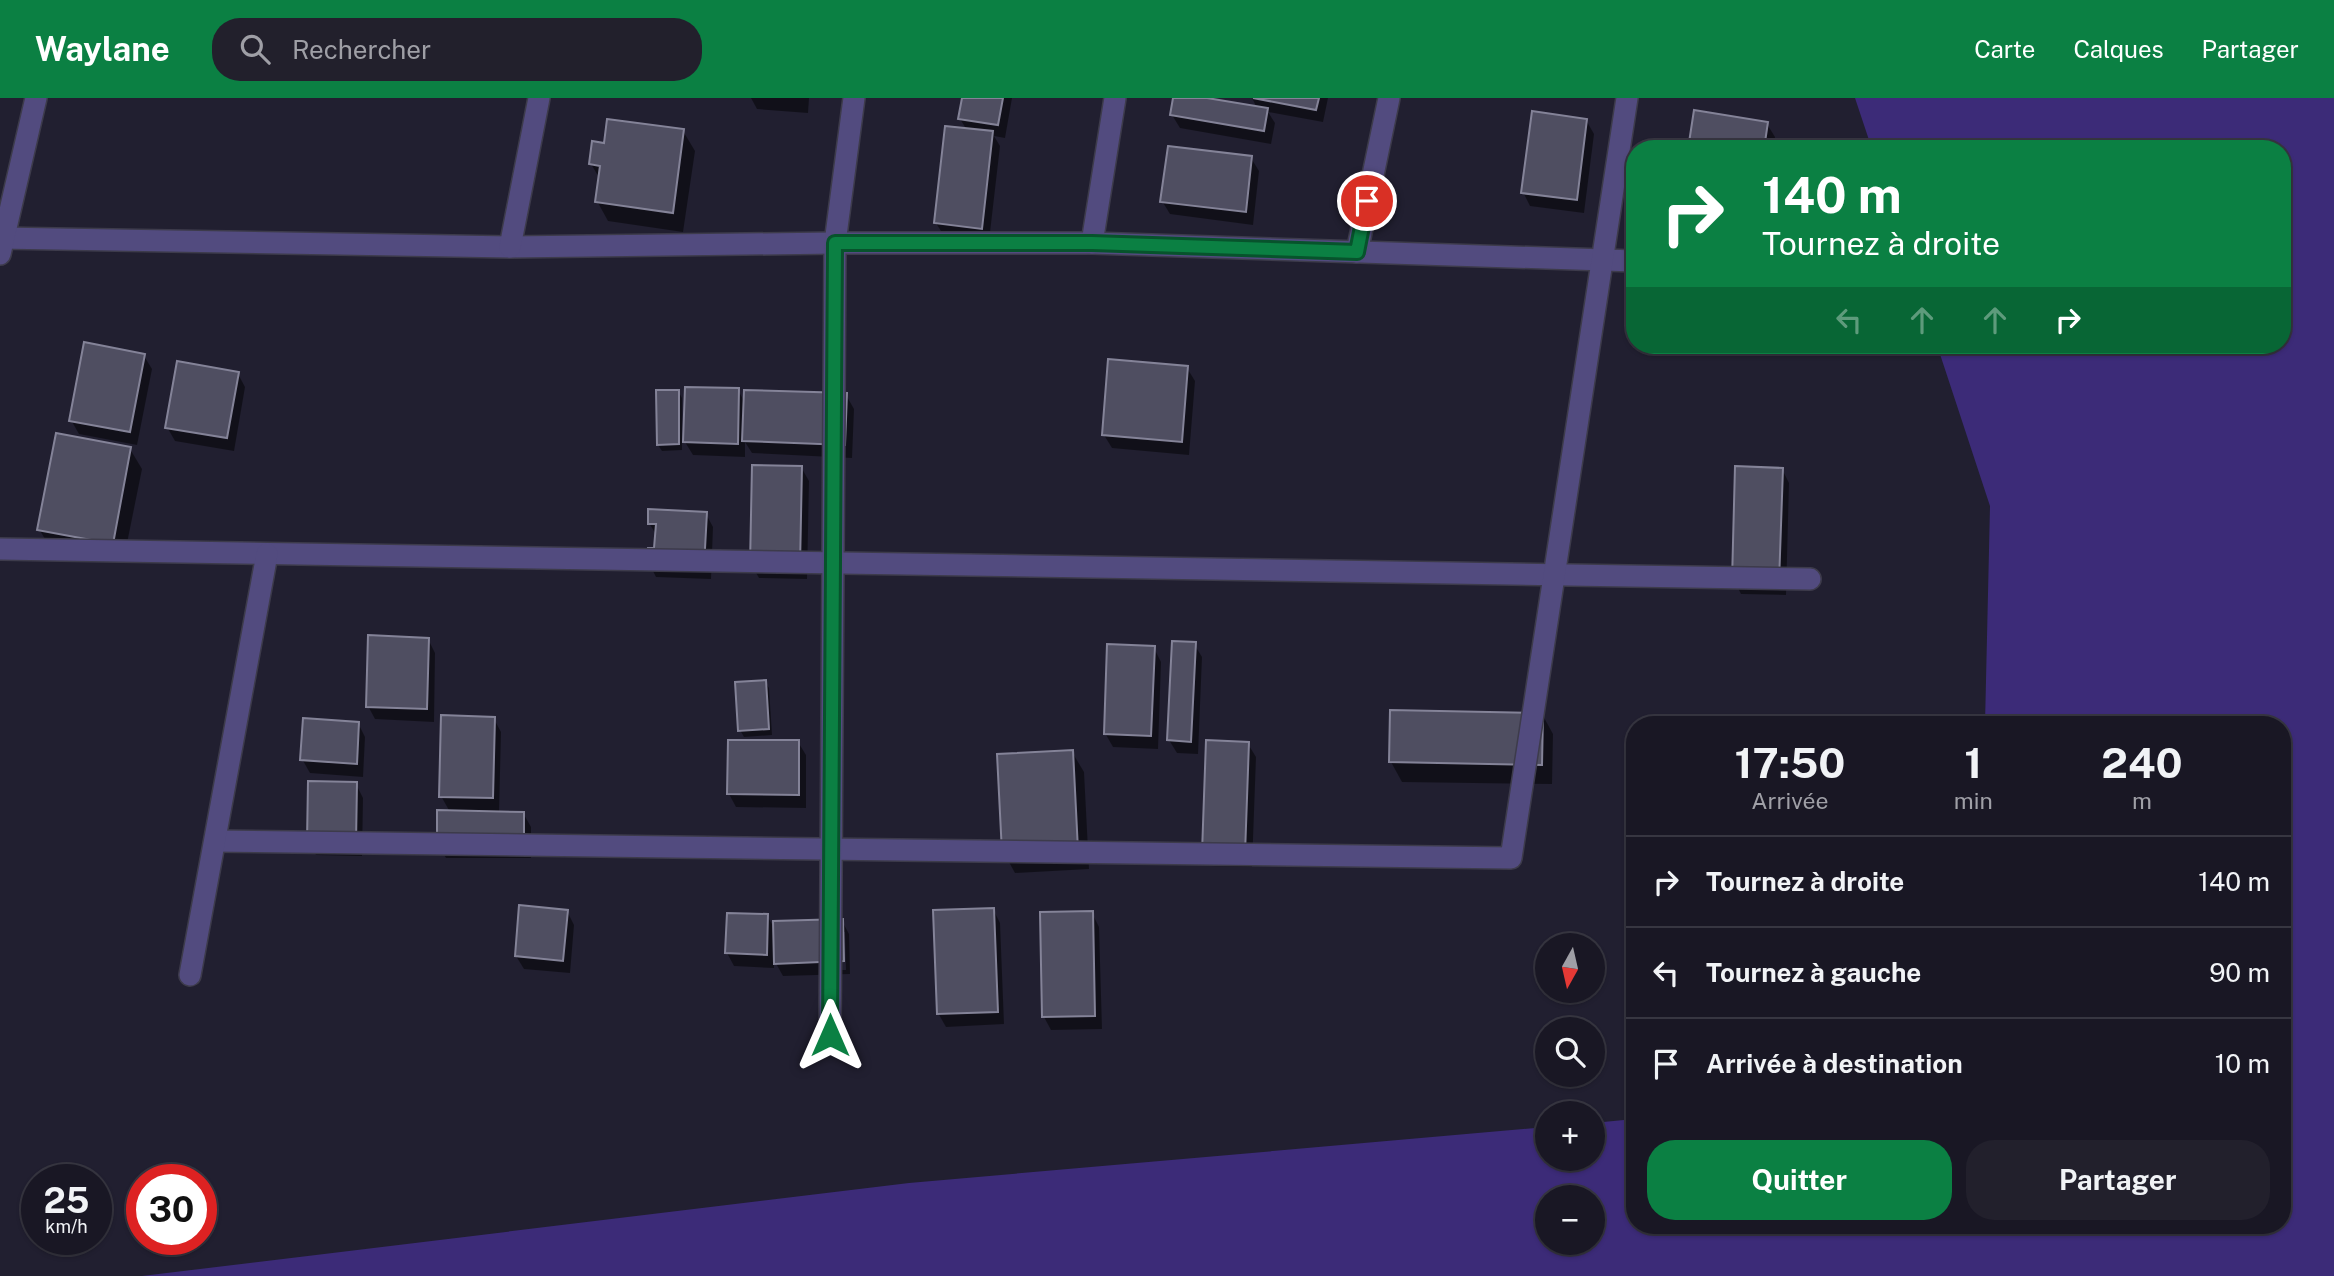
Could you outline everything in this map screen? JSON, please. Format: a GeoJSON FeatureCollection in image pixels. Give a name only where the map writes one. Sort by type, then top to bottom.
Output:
{"type":"FeatureCollection","features":[{"type":"Feature","properties":{"kind":"street"},"geometry":{"type":"LineString","coordinates":[[36,98],[1,243],[510,247],[1092,243],[1626,261]]}},
{"type":"Feature","properties":{"kind":"street"},"geometry":{"type":"LineString","coordinates":[[510,247],[539,98]]}},
{"type":"Feature","properties":{"kind":"street"},"geometry":{"type":"LineString","coordinates":[[830,1035],[835,243],[854,98]]}},
{"type":"Feature","properties":{"kind":"street"},"geometry":{"type":"LineString","coordinates":[[1092,243],[1115,98]]}},
{"type":"Feature","properties":{"kind":"street"},"geometry":{"type":"LineString","coordinates":[[1357,252],[1388,98]]}},
{"type":"Feature","properties":{"kind":"street"},"geometry":{"type":"LineString","coordinates":[[215,841],[1511,858],[1628,98]]}},
{"type":"Feature","properties":{"kind":"street"},"geometry":{"type":"LineString","coordinates":[[0,549],[1811,579]]}},
{"type":"Feature","properties":{"kind":"street"},"geometry":{"type":"LineString","coordinates":[[191,975],[267,554]]}},
{"type":"Feature","properties":{"kind":"shaded area"},"geometry":{"type":"Polygon","coordinates":[[[1855,98],[2334,98],[2334,1276],[142,1276],[909,1183],[1535,1128],[1535,1171],[1605,1171],[1605,1122],[1626,1120],[1626,1234],[2291,1234],[2291,716],[1985,716],[1990,506],[1940,354],[2291,354],[2291,140],[1869,140],[1855,98]]]}},
{"type":"Feature","properties":{"kind":"building"},"geometry":{"type":"Polygon","coordinates":[[[962,98],[1003,98],[998,125],[958,119],[962,98]]]}},
{"type":"Feature","properties":{"kind":"building"},"geometry":{"type":"Polygon","coordinates":[[[1173,98],[1207,98],[1268,108],[1264,131],[1170,115],[1173,98]]]}},
{"type":"Feature","properties":{"kind":"building"},"geometry":{"type":"Polygon","coordinates":[[[1253,98],[1319,98],[1316,110],[1253,98]]]}},
{"type":"Feature","properties":{"kind":"building"},"geometry":{"type":"Polygon","coordinates":[[[1694,110],[1768,122],[1765,140],[1689,140],[1694,110]]]}},
{"type":"Feature","properties":{"kind":"building"},"geometry":{"type":"Polygon","coordinates":[[[1532,111],[1587,119],[1577,200],[1521,193],[1532,111]]]}},
{"type":"Feature","properties":{"kind":"building"},"geometry":{"type":"Polygon","coordinates":[[[607,119],[684,129],[673,213],[595,202],[600,166],[589,164],[592,141],[604,143],[607,119]]]}},
{"type":"Feature","properties":{"kind":"building"},"geometry":{"type":"Polygon","coordinates":[[[945,126],[993,131],[982,229],[934,223],[945,126]]]}},
{"type":"Feature","properties":{"kind":"building"},"geometry":{"type":"Polygon","coordinates":[[[1168,146],[1252,156],[1246,212],[1160,202],[1168,146]]]}},
{"type":"Feature","properties":{"kind":"building"},"geometry":{"type":"Polygon","coordinates":[[[84,342],[145,354],[130,432],[69,421],[84,342]]]}},
{"type":"Feature","properties":{"kind":"building"},"geometry":{"type":"Polygon","coordinates":[[[1108,359],[1188,366],[1182,442],[1102,435],[1108,359]]]}},
{"type":"Feature","properties":{"kind":"building"},"geometry":{"type":"Polygon","coordinates":[[[177,361],[239,372],[227,438],[165,428],[177,361]]]}},
{"type":"Feature","properties":{"kind":"building"},"geometry":{"type":"Polygon","coordinates":[[[685,387],[739,388],[738,444],[683,442],[685,387]]]}},
{"type":"Feature","properties":{"kind":"building"},"geometry":{"type":"Polygon","coordinates":[[[656,390],[679,390],[679,444],[657,445],[656,390]]]}},
{"type":"Feature","properties":{"kind":"building"},"geometry":{"type":"Polygon","coordinates":[[[744,390],[847,393],[845,445],[742,441],[744,390]]]}},
{"type":"Feature","properties":{"kind":"building"},"geometry":{"type":"Polygon","coordinates":[[[56,433],[131,447],[113,544],[37,530],[56,433]]]}},
{"type":"Feature","properties":{"kind":"building"},"geometry":{"type":"Polygon","coordinates":[[[752,465],[802,466],[800,566],[750,565],[752,465]]]}},
{"type":"Feature","properties":{"kind":"building"},"geometry":{"type":"Polygon","coordinates":[[[1735,466],[1783,468],[1779,583],[1732,581],[1735,466]]]}},
{"type":"Feature","properties":{"kind":"building"},"geometry":{"type":"Polygon","coordinates":[[[648,509],[707,512],[704,567],[647,564],[648,548],[654,548],[656,524],[648,524],[648,509]]]}},
{"type":"Feature","properties":{"kind":"building"},"geometry":{"type":"Polygon","coordinates":[[[368,635],[429,638],[427,709],[366,707],[368,635]]]}},
{"type":"Feature","properties":{"kind":"building"},"geometry":{"type":"Polygon","coordinates":[[[1172,641],[1196,642],[1191,742],[1167,740],[1172,641]]]}},
{"type":"Feature","properties":{"kind":"building"},"geometry":{"type":"Polygon","coordinates":[[[1107,644],[1155,646],[1151,736],[1104,734],[1107,644]]]}},
{"type":"Feature","properties":{"kind":"building"},"geometry":{"type":"Polygon","coordinates":[[[766,680],[769,729],[738,731],[735,682],[766,680]]]}},
{"type":"Feature","properties":{"kind":"building"},"geometry":{"type":"Polygon","coordinates":[[[1390,710],[1543,713],[1542,765],[1389,762],[1390,710]]]}},
{"type":"Feature","properties":{"kind":"building"},"geometry":{"type":"Polygon","coordinates":[[[441,715],[495,717],[493,798],[439,797],[441,715]]]}},
{"type":"Feature","properties":{"kind":"building"},"geometry":{"type":"Polygon","coordinates":[[[303,718],[359,722],[357,764],[300,760],[303,718]]]}},
{"type":"Feature","properties":{"kind":"building"},"geometry":{"type":"Polygon","coordinates":[[[728,740],[799,740],[799,795],[727,794],[728,740]]]}},
{"type":"Feature","properties":{"kind":"building"},"geometry":{"type":"Polygon","coordinates":[[[1206,740],[1249,742],[1245,854],[1202,853],[1206,740]]]}},
{"type":"Feature","properties":{"kind":"building"},"geometry":{"type":"Polygon","coordinates":[[[1073,750],[1078,850],[1002,853],[997,754],[1073,750]]]}},
{"type":"Feature","properties":{"kind":"building"},"geometry":{"type":"Polygon","coordinates":[[[308,781],[357,782],[356,844],[307,842],[308,781]]]}},
{"type":"Feature","properties":{"kind":"building"},"geometry":{"type":"Polygon","coordinates":[[[437,810],[524,812],[524,845],[437,845],[437,810]]]}},
{"type":"Feature","properties":{"kind":"building"},"geometry":{"type":"Polygon","coordinates":[[[519,905],[568,910],[563,961],[515,956],[519,905]]]}},
{"type":"Feature","properties":{"kind":"building"},"geometry":{"type":"Polygon","coordinates":[[[994,908],[998,1012],[937,1014],[933,910],[994,908]]]}},
{"type":"Feature","properties":{"kind":"building"},"geometry":{"type":"Polygon","coordinates":[[[1093,911],[1095,1016],[1042,1017],[1040,912],[1093,911]]]}},
{"type":"Feature","properties":{"kind":"building"},"geometry":{"type":"Polygon","coordinates":[[[727,913],[768,914],[767,955],[725,953],[727,913]]]}},
{"type":"Feature","properties":{"kind":"building"},"geometry":{"type":"Polygon","coordinates":[[[843,919],[844,961],[774,964],[773,921],[843,919]]]}},
{"type":"Feature","properties":{"kind":"route"},"geometry":{"type":"LineString","coordinates":[[830,1035],[835,243],[1092,243],[1357,252],[1367,201]]}}]}
